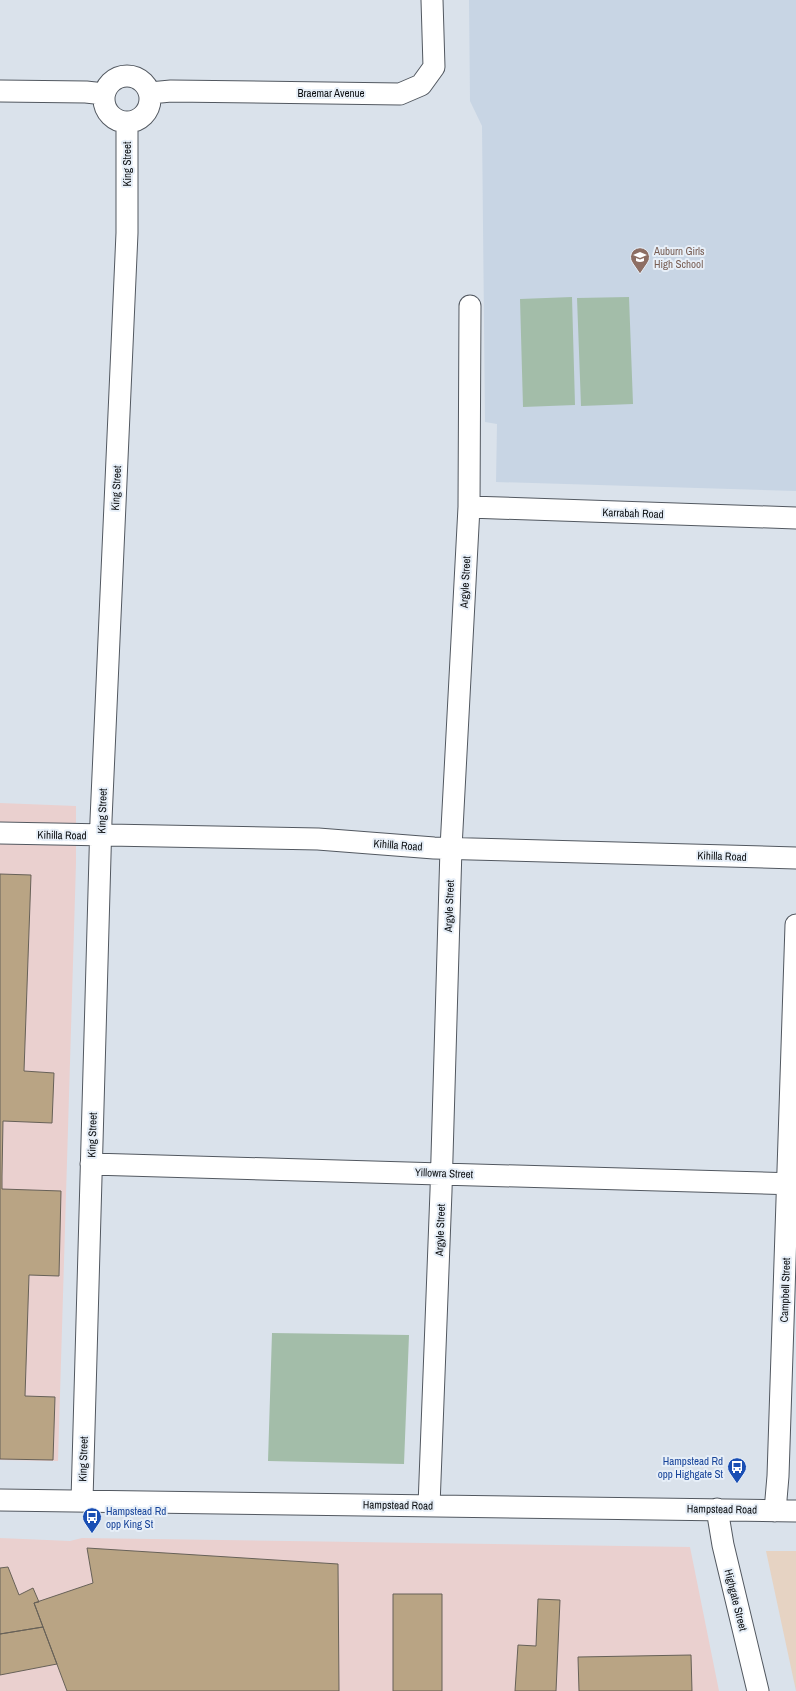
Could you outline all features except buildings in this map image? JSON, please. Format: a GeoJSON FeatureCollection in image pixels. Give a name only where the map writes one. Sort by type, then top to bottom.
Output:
{"type":"FeatureCollection","features":[{"type":"Feature","properties":{"kind":"street","name":"Braemar Avenue"},"geometry":{"type":"LineString","coordinates":[[150,92],[400,94],[421,85],[434,66],[432,0]]}},
{"type":"Feature","properties":{"kind":"street"},"geometry":{"type":"LineString","coordinates":[[123,76],[137,77],[147,86],[150,92],[151,100],[146,114],[134,122],[126,123],[113,118],[108,114],[103,101],[104,94],[111,82],[116,78],[123,76]]}},
{"type":"Feature","properties":{"kind":"street"},"geometry":{"type":"LineString","coordinates":[[0,91],[86,92],[104,94]]}},
{"type":"Feature","properties":{"kind":"street","name":"King Street"},"geometry":{"type":"LineString","coordinates":[[82,1500],[101,836],[128,233],[126,123]]}},
{"type":"Feature","properties":{"kind":"street","name":"Argyle Street"},"geometry":{"type":"LineString","coordinates":[[430,1506],[442,1173],[451,848],[469,508],[470,306]]}},
{"type":"Feature","properties":{"kind":"street","name":"Karrabah Road"},"geometry":{"type":"LineString","coordinates":[[469,508],[796,518]]}},
{"type":"Feature","properties":{"kind":"street","name":"Kihilla Road"},"geometry":{"type":"LineString","coordinates":[[0,833],[318,839],[434,848],[796,858]]}},
{"type":"Feature","properties":{"kind":"street","name":"Campbell Street"},"geometry":{"type":"LineString","coordinates":[[775,1510],[778,1476],[792,1184],[796,925]]}},
{"type":"Feature","properties":{"kind":"street","name":"Yillowra Street"},"geometry":{"type":"LineString","coordinates":[[91,1164],[792,1184]]}},
{"type":"Feature","properties":{"kind":"street","name":"Hampstead Road"},"geometry":{"type":"LineString","coordinates":[[0,1500],[796,1511]]}},
{"type":"Feature","properties":{"kind":"street","name":"Highgate Street"},"geometry":{"type":"LineString","coordinates":[[717,1509],[723,1545],[758,1691]]}},
{"type":"Feature","properties":{"kind":"shaded area","name":"Auburn Girls High School"},"geometry":{"type":"Polygon","coordinates":[[[469,0],[796,0],[796,491],[496,482],[497,424],[485,422],[482,126],[470,101],[469,0]]]}},
{"type":"Feature","properties":{"kind":"shaded area"},"geometry":{"type":"Polygon","coordinates":[[[0,803],[76,806],[76,863],[58,1461],[0,1460],[0,803]]]}},
{"type":"Feature","properties":{"kind":"shaded area"},"geometry":{"type":"Polygon","coordinates":[[[0,1538],[70,1541],[82,1538],[690,1547],[719,1691],[0,1691],[0,1538]]]}},
{"type":"Feature","properties":{"kind":"shaded area"},"geometry":{"type":"Polygon","coordinates":[[[766,1551],[796,1551],[796,1691],[766,1551]]]}},
{"type":"Feature","properties":{"kind":"green space"},"geometry":{"type":"Polygon","coordinates":[[[572,297],[575,405],[523,407],[520,299],[572,297]]]}},
{"type":"Feature","properties":{"kind":"green space"},"geometry":{"type":"Polygon","coordinates":[[[629,297],[633,404],[581,406],[577,298],[629,297]]]}},
{"type":"Feature","properties":{"kind":"green space"},"geometry":{"type":"Polygon","coordinates":[[[272,1333],[409,1335],[404,1464],[268,1461],[272,1333]]]}},
{"type":"Feature","properties":{"kind":"place","name":"Auburn Girls High School"},"geometry":{"type":"Point","coordinates":[640,274]}},
{"type":"Feature","properties":{"kind":"place","name":"Hampstead Rd opp Highgate St"},"geometry":{"type":"Point","coordinates":[737,1484]}},
{"type":"Feature","properties":{"kind":"place","name":"Hampstead Rd opp King St"},"geometry":{"type":"Point","coordinates":[92,1534]}}]}
